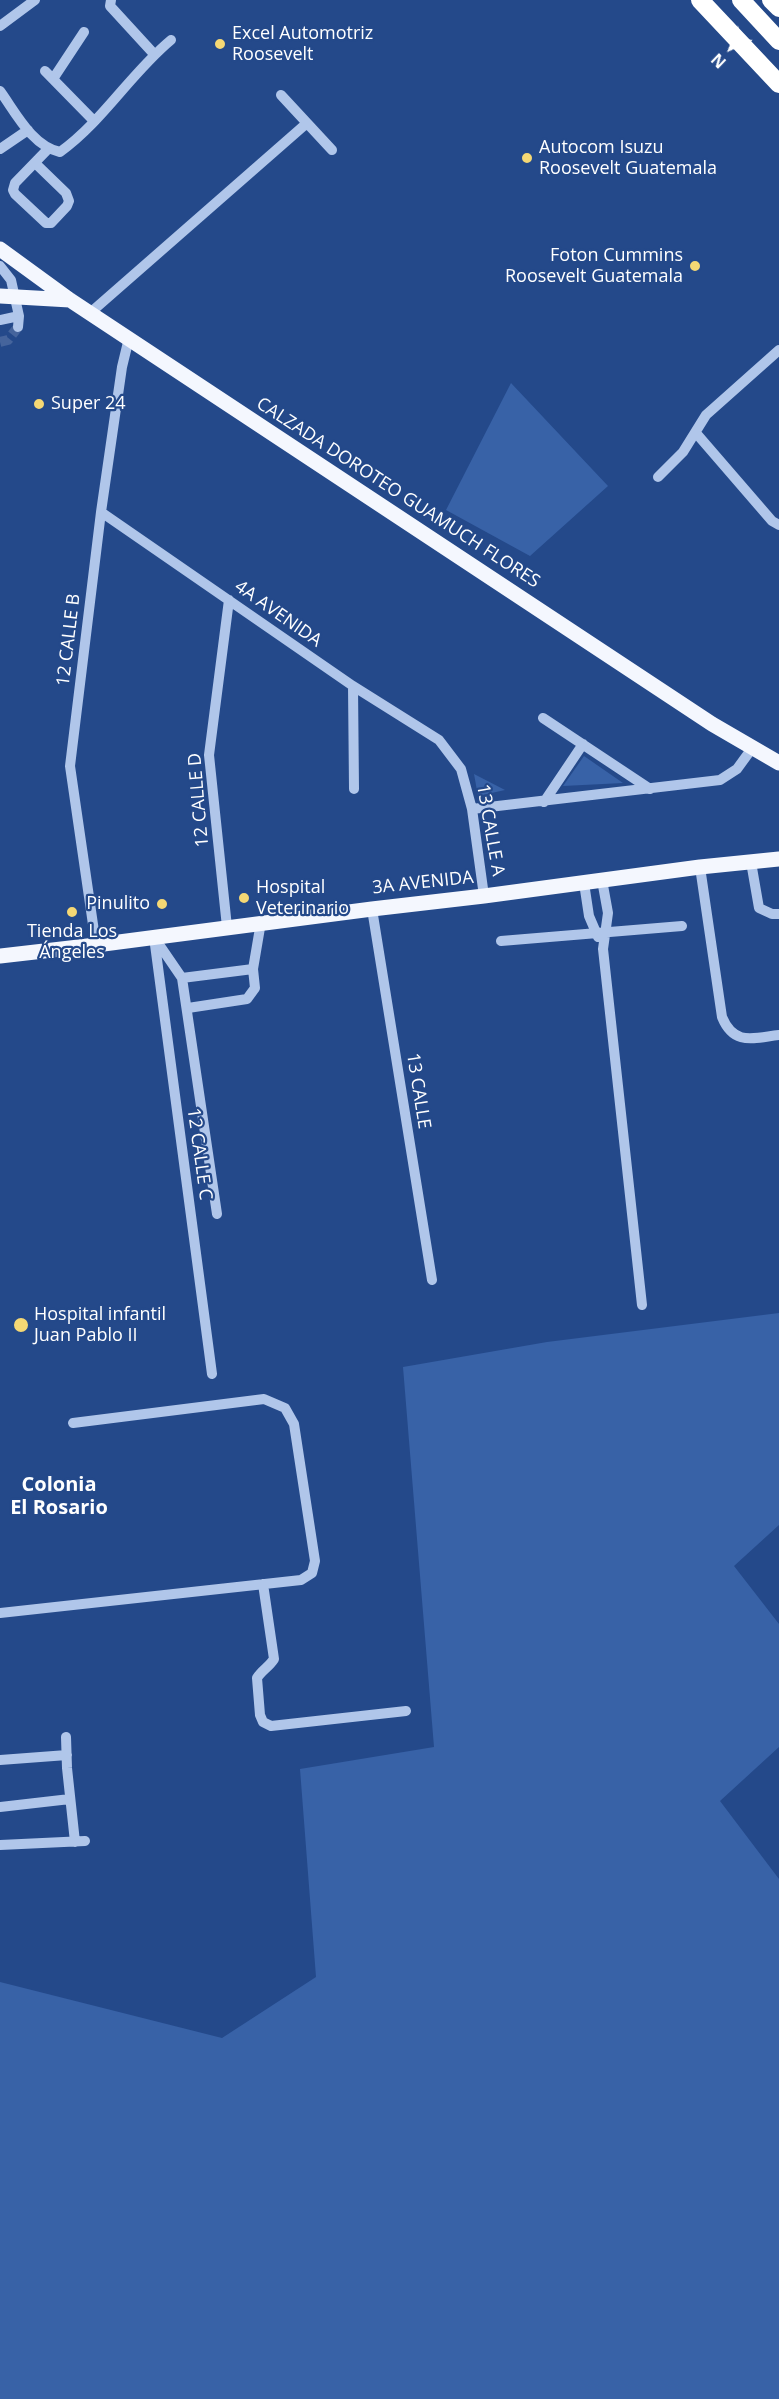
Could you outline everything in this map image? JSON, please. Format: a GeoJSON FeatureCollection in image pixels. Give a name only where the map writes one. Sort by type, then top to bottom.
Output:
{"type":"FeatureCollection","features":[{"type":"Feature","properties":{"kind":"highway"},"geometry":{"type":"LineString","coordinates":[[700,0],[779,84]]}},
{"type":"Feature","properties":{"kind":"highway"},"geometry":{"type":"LineString","coordinates":[[741,0],[779,41]]}},
{"type":"Feature","properties":{"kind":"highway"},"geometry":{"type":"LineString","coordinates":[[771,0],[779,8]]}},
{"type":"Feature","properties":{"kind":"main road","name":"CALZADA DOROTEO GUAMUCH FLORES"},"geometry":{"type":"LineString","coordinates":[[0,249],[70,300],[702,717],[779,763]]}},
{"type":"Feature","properties":{"kind":"main road"},"geometry":{"type":"LineString","coordinates":[[0,296],[70,300]]}},
{"type":"Feature","properties":{"kind":"main road","name":"3A AVENIDA"},"geometry":{"type":"LineString","coordinates":[[0,956],[261,922],[484,897],[700,867],[779,859]]}},
{"type":"Feature","properties":{"kind":"street"},"geometry":{"type":"LineString","coordinates":[[0,26],[35,0]]}},
{"type":"Feature","properties":{"kind":"street"},"geometry":{"type":"LineString","coordinates":[[111,0],[110,6],[154,54]]}},
{"type":"Feature","properties":{"kind":"street"},"geometry":{"type":"LineString","coordinates":[[84,32],[49,75],[94,121]]}},
{"type":"Feature","properties":{"kind":"street"},"geometry":{"type":"LineString","coordinates":[[0,91],[28,130],[48,149],[60,152],[78,139],[154,54],[171,40]]}},
{"type":"Feature","properties":{"kind":"street"},"geometry":{"type":"LineString","coordinates":[[281,95],[332,150]]}},
{"type":"Feature","properties":{"kind":"street"},"geometry":{"type":"LineString","coordinates":[[90,313],[307,123]]}},
{"type":"Feature","properties":{"kind":"street"},"geometry":{"type":"LineString","coordinates":[[0,149],[28,130]]}},
{"type":"Feature","properties":{"kind":"street"},"geometry":{"type":"LineString","coordinates":[[35,163],[66,193],[69,201],[51,223],[46,223],[38,217],[13,190],[15,183],[48,149]]}},
{"type":"Feature","properties":{"kind":"street"},"geometry":{"type":"LineString","coordinates":[[0,266],[11,280],[16,296],[19,322],[0,320]]}},
{"type":"Feature","properties":{"kind":"street","name":"12 CALLE B"},"geometry":{"type":"LineString","coordinates":[[96,945],[70,766],[101,512],[122,367],[129,338]]}},
{"type":"Feature","properties":{"kind":"street"},"geometry":{"type":"LineString","coordinates":[[658,477],[683,453],[706,415],[779,350]]}},
{"type":"Feature","properties":{"kind":"street"},"geometry":{"type":"LineString","coordinates":[[696,433],[772,521],[779,525]]}},
{"type":"Feature","properties":{"kind":"street","name":"4A AVENIDA"},"geometry":{"type":"LineString","coordinates":[[101,512],[353,686],[439,740]]}},
{"type":"Feature","properties":{"kind":"street","name":"12 CALLE D"},"geometry":{"type":"LineString","coordinates":[[227,927],[208,755],[229,600]]}},
{"type":"Feature","properties":{"kind":"street"},"geometry":{"type":"LineString","coordinates":[[353,686],[354,789]]}},
{"type":"Feature","properties":{"kind":"street"},"geometry":{"type":"LineString","coordinates":[[543,718],[650,789]]}},
{"type":"Feature","properties":{"kind":"street","name":"13 CALLE A"},"geometry":{"type":"LineString","coordinates":[[439,740],[461,769],[472,809],[484,897]]}},
{"type":"Feature","properties":{"kind":"street"},"geometry":{"type":"LineString","coordinates":[[544,802],[583,744]]}},
{"type":"Feature","properties":{"kind":"street"},"geometry":{"type":"LineString","coordinates":[[472,809],[720,780],[736,769],[753,747]]}},
{"type":"Feature","properties":{"kind":"street"},"geometry":{"type":"LineString","coordinates":[[751,862],[759,908],[772,914],[779,914]]}},
{"type":"Feature","properties":{"kind":"street"},"geometry":{"type":"LineString","coordinates":[[700,867],[722,1017],[727,1030],[737,1037],[779,1035]]}},
{"type":"Feature","properties":{"kind":"street"},"geometry":{"type":"LineString","coordinates":[[602,880],[608,913],[601,933],[642,1305]]}},
{"type":"Feature","properties":{"kind":"street"},"geometry":{"type":"LineString","coordinates":[[584,883],[589,916],[601,933]]}},
{"type":"Feature","properties":{"kind":"street","name":"13 CALLE"},"geometry":{"type":"LineString","coordinates":[[372,909],[432,1280]]}},
{"type":"Feature","properties":{"kind":"street"},"geometry":{"type":"LineString","coordinates":[[188,1008],[247,999],[255,988],[253,969],[261,922]]}},
{"type":"Feature","properties":{"kind":"street"},"geometry":{"type":"LineString","coordinates":[[501,941],[682,926]]}},
{"type":"Feature","properties":{"kind":"street"},"geometry":{"type":"LineString","coordinates":[[154,937],[182,978],[217,1214]]}},
{"type":"Feature","properties":{"kind":"street","name":"12 CALLE C"},"geometry":{"type":"LineString","coordinates":[[154,937],[212,1374]]}},
{"type":"Feature","properties":{"kind":"street"},"geometry":{"type":"LineString","coordinates":[[182,978],[253,969]]}},
{"type":"Feature","properties":{"kind":"street"},"geometry":{"type":"LineString","coordinates":[[0,1613],[301,1580],[312,1573],[315,1561],[294,1424],[285,1408],[264,1399],[73,1423]]}},
{"type":"Feature","properties":{"kind":"street"},"geometry":{"type":"LineString","coordinates":[[264,1584],[274,1659],[270,1667],[262,1670],[257,1678],[260,1715],[263,1722],[271,1726],[406,1711]]}},
{"type":"Feature","properties":{"kind":"street"},"geometry":{"type":"LineString","coordinates":[[0,1845],[80,1841],[70,1799],[66,1737]]}},
{"type":"Feature","properties":{"kind":"street"},"geometry":{"type":"LineString","coordinates":[[0,1760],[67,1755]]}},
{"type":"Feature","properties":{"kind":"street"},"geometry":{"type":"LineString","coordinates":[[0,1807],[70,1799]]}},
{"type":"Feature","properties":{"kind":"shaded area"},"geometry":{"type":"Polygon","coordinates":[[[511,383],[608,486],[530,556],[446,510],[511,383]]]}},
{"type":"Feature","properties":{"kind":"shaded area"},"geometry":{"type":"Polygon","coordinates":[[[584,756],[623,783],[563,786],[584,756]]]}},
{"type":"Feature","properties":{"kind":"shaded area"},"geometry":{"type":"Polygon","coordinates":[[[474,774],[505,790],[478,796],[474,774]]]}},
{"type":"Feature","properties":{"kind":"shaded area"},"geometry":{"type":"Polygon","coordinates":[[[779,1313],[779,1525],[734,1566],[779,1624],[779,1747],[720,1801],[779,1879],[779,2399],[0,2399],[0,1982],[222,2038],[316,1977],[300,1769],[434,1747],[403,1367],[547,1342],[779,1313]]]}},
{"type":"Feature","properties":{"kind":"tunnel"},"geometry":{"type":"LineString","coordinates":[[0,342],[8,340],[18,327]]}},
{"type":"Feature","properties":{"kind":"place","name":"Excel Automotriz Roosevelt"},"geometry":{"type":"Point","coordinates":[220,44]}},
{"type":"Feature","properties":{"kind":"place","name":"Autocom Isuzu Roosevelt Guatemala"},"geometry":{"type":"Point","coordinates":[527,158]}},
{"type":"Feature","properties":{"kind":"place","name":"Foton Cummins Roosevelt Guatemala"},"geometry":{"type":"Point","coordinates":[695,266]}},
{"type":"Feature","properties":{"kind":"place","name":"Super 24"},"geometry":{"type":"Point","coordinates":[39,404]}},
{"type":"Feature","properties":{"kind":"place","name":"Hospital Veterinario"},"geometry":{"type":"Point","coordinates":[244,898]}},
{"type":"Feature","properties":{"kind":"place","name":"Pinulito"},"geometry":{"type":"Point","coordinates":[162,904]}},
{"type":"Feature","properties":{"kind":"place","name":"Tienda Los Ángeles"},"geometry":{"type":"Point","coordinates":[72,912]}},
{"type":"Feature","properties":{"kind":"place","name":"Hospital infantil Juan Pablo II"},"geometry":{"type":"Point","coordinates":[21,1325]}},
{"type":"Feature","properties":{"kind":"district","name":"Colonia El Rosario"},"geometry":{"type":"Point","coordinates":[59,1496]}}]}
